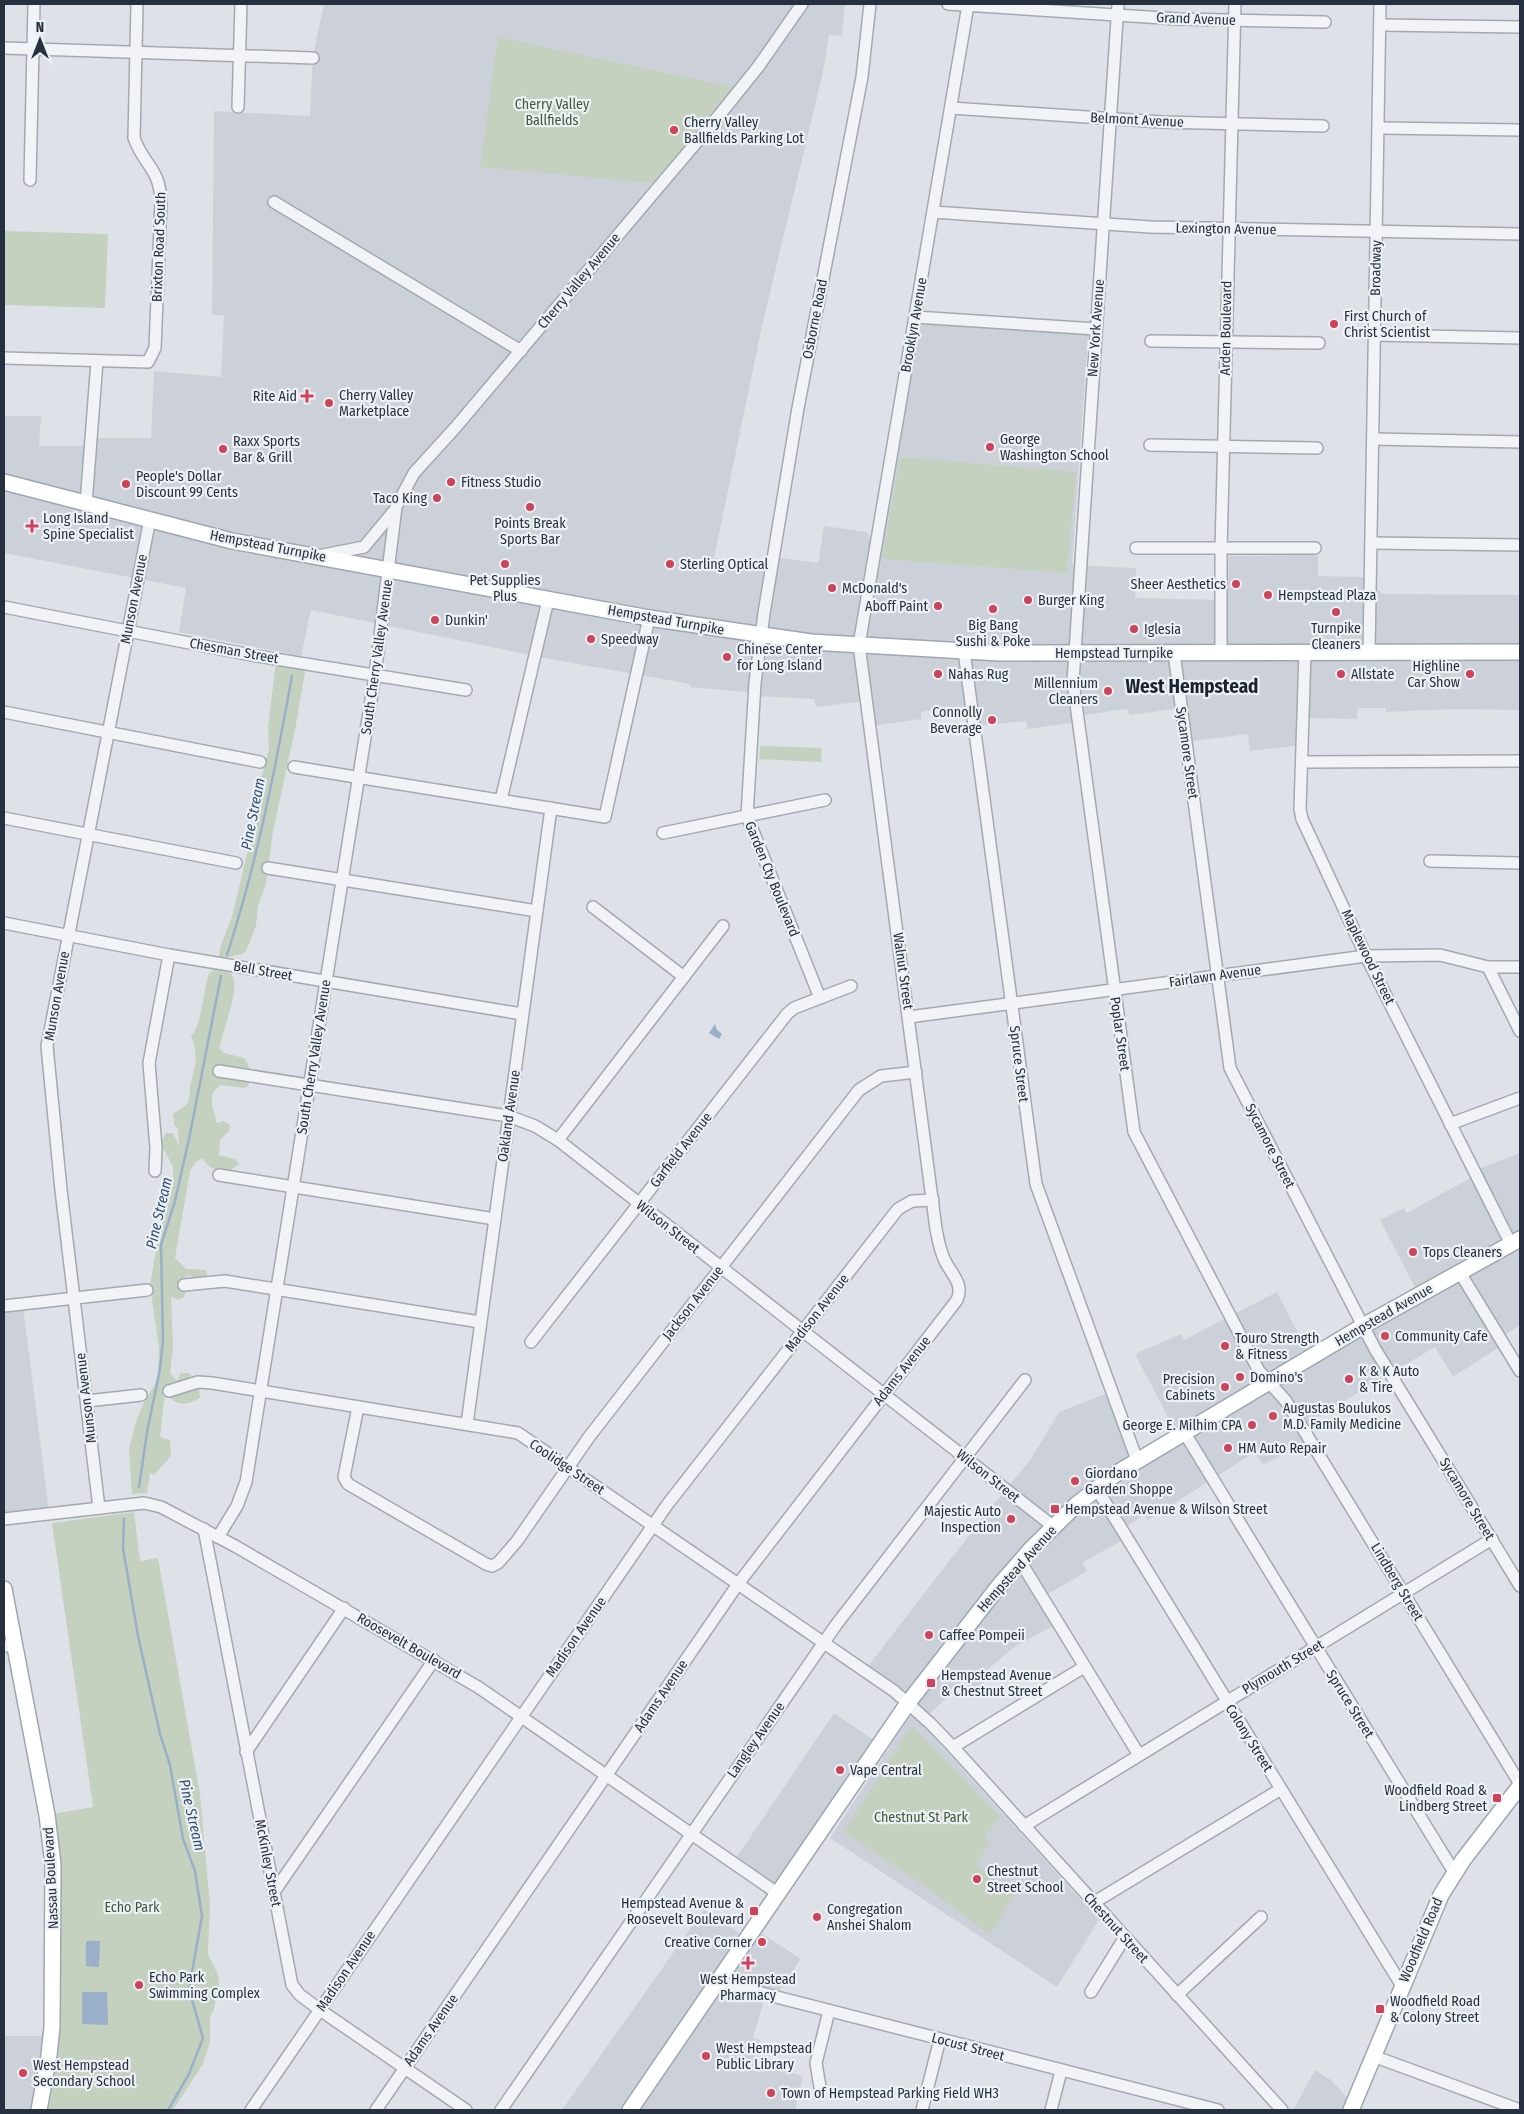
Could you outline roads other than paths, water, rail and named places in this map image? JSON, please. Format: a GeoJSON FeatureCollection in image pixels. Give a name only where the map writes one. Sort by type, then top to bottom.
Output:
{"type":"FeatureCollection","features":[{"type":"Feature","properties":{"kind":"main road","name":"Hempstead Turnpike"},"geometry":{"type":"LineString","coordinates":[[4,482],[232,541],[317,555],[389,571],[649,618],[761,635],[859,645],[964,651],[1075,653],[1520,652]]}},
{"type":"Feature","properties":{"kind":"main road","name":"Hempstead Avenue"},"geometry":{"type":"LineString","coordinates":[[630,2110],[777,1892],[908,1703],[1020,1561],[1076,1505],[1138,1460],[1184,1432],[1363,1326],[1516,1241]]}},
{"type":"Feature","properties":{"kind":"main road","name":"Nassau Boulevard"},"geometry":{"type":"LineString","coordinates":[[4,1589],[9,1646],[47,1815],[53,1864],[52,2034],[39,2110]]}},
{"type":"Feature","properties":{"kind":"main road","name":"Woodfield Road"},"geometry":{"type":"LineString","coordinates":[[1351,2110],[1426,1924],[1454,1872],[1518,1792]]}},
{"type":"Feature","properties":{"kind":"street"},"geometry":{"type":"LineString","coordinates":[[30,180],[34,4]]}},
{"type":"Feature","properties":{"kind":"street","name":"Brixton Road South"},"geometry":{"type":"LineString","coordinates":[[97,362],[148,362],[155,348],[161,186],[156,174],[138,150],[134,138],[138,4]]}},
{"type":"Feature","properties":{"kind":"street"},"geometry":{"type":"LineString","coordinates":[[238,107],[241,4]]}},
{"type":"Feature","properties":{"kind":"street","name":"Cherry Valley Avenue"},"geometry":{"type":"LineString","coordinates":[[389,571],[391,536],[396,507],[414,473],[521,351],[721,113],[758,67],[802,4]]}},
{"type":"Feature","properties":{"kind":"street","name":"Osborne Road"},"geometry":{"type":"LineString","coordinates":[[761,635],[798,408],[862,77],[870,4]]}},
{"type":"Feature","properties":{"kind":"street","name":"Grand Avenue"},"geometry":{"type":"LineString","coordinates":[[948,4],[1118,9],[1234,20],[1325,22]]}},
{"type":"Feature","properties":{"kind":"street","name":"Arden Boulevard"},"geometry":{"type":"LineString","coordinates":[[1221,652],[1221,549],[1235,4]]}},
{"type":"Feature","properties":{"kind":"street","name":"Broadway"},"geometry":{"type":"LineString","coordinates":[[1369,652],[1380,4]]}},
{"type":"Feature","properties":{"kind":"street","name":"Brooklyn Avenue"},"geometry":{"type":"LineString","coordinates":[[859,645],[968,5]]}},
{"type":"Feature","properties":{"kind":"street","name":"New York Avenue"},"geometry":{"type":"LineString","coordinates":[[1075,653],[1076,609],[1118,9]]}},
{"type":"Feature","properties":{"kind":"street"},"geometry":{"type":"LineString","coordinates":[[1380,25],[1520,27]]}},
{"type":"Feature","properties":{"kind":"street"},"geometry":{"type":"LineString","coordinates":[[4,48],[313,58]]}},
{"type":"Feature","properties":{"kind":"street","name":"Belmont Avenue"},"geometry":{"type":"LineString","coordinates":[[951,108],[1232,124],[1323,126]]}},
{"type":"Feature","properties":{"kind":"street"},"geometry":{"type":"LineString","coordinates":[[1379,128],[1520,130]]}},
{"type":"Feature","properties":{"kind":"street"},"geometry":{"type":"LineString","coordinates":[[274,202],[521,351]]}},
{"type":"Feature","properties":{"kind":"street","name":"Lexington Avenue"},"geometry":{"type":"LineString","coordinates":[[933,212],[1104,224],[1229,229],[1520,234]]}},
{"type":"Feature","properties":{"kind":"street"},"geometry":{"type":"LineString","coordinates":[[915,317],[1096,329]]}},
{"type":"Feature","properties":{"kind":"street"},"geometry":{"type":"LineString","coordinates":[[1375,335],[1520,338]]}},
{"type":"Feature","properties":{"kind":"street"},"geometry":{"type":"LineString","coordinates":[[1151,341],[1319,343]]}},
{"type":"Feature","properties":{"kind":"street"},"geometry":{"type":"LineString","coordinates":[[4,358],[97,362],[86,504]]}},
{"type":"Feature","properties":{"kind":"street"},"geometry":{"type":"LineString","coordinates":[[1373,439],[1520,442]]}},
{"type":"Feature","properties":{"kind":"street"},"geometry":{"type":"LineString","coordinates":[[1150,445],[1317,448]]}},
{"type":"Feature","properties":{"kind":"street"},"geometry":{"type":"LineString","coordinates":[[317,555],[347,552],[364,547],[396,507]]}},
{"type":"Feature","properties":{"kind":"street","name":"Munson Avenue"},"geometry":{"type":"LineString","coordinates":[[99,1508],[61,1190],[47,1046],[150,519]]}},
{"type":"Feature","properties":{"kind":"street"},"geometry":{"type":"LineString","coordinates":[[1371,543],[1520,545]]}},
{"type":"Feature","properties":{"kind":"street"},"geometry":{"type":"LineString","coordinates":[[1136,548],[1315,548]]}},
{"type":"Feature","properties":{"kind":"street","name":"South Cherry Valley Avenue"},"geometry":{"type":"LineString","coordinates":[[218,1537],[237,1506],[246,1482],[359,777],[389,571]]}},
{"type":"Feature","properties":{"kind":"street"},"geometry":{"type":"LineString","coordinates":[[501,800],[548,600]]}},
{"type":"Feature","properties":{"kind":"street","name":"Chesman Street"},"geometry":{"type":"LineString","coordinates":[[4,607],[251,655],[466,690]]}},
{"type":"Feature","properties":{"kind":"street"},"geometry":{"type":"LineString","coordinates":[[294,767],[605,817],[649,618]]}},
{"type":"Feature","properties":{"kind":"street","name":"Garden Cty Boulevard"},"geometry":{"type":"LineString","coordinates":[[761,635],[747,816],[820,998]]}},
{"type":"Feature","properties":{"kind":"street","name":"Walnut Street"},"geometry":{"type":"LineString","coordinates":[[859,645],[940,1249],[959,1284],[960,1292]]}},
{"type":"Feature","properties":{"kind":"street","name":"Spruce Street"},"geometry":{"type":"LineString","coordinates":[[964,651],[1036,1184],[1138,1460]]}},
{"type":"Feature","properties":{"kind":"street","name":"Maplewood Street"},"geometry":{"type":"LineString","coordinates":[[1305,652],[1302,819],[1366,956],[1450,1124],[1516,1241]]}},
{"type":"Feature","properties":{"kind":"street","name":"Poplar Street"},"geometry":{"type":"LineString","coordinates":[[1075,653],[1073,682],[1134,1132],[1259,1371],[1269,1383]]}},
{"type":"Feature","properties":{"kind":"street","name":"Sycamore Street"},"geometry":{"type":"LineString","coordinates":[[1174,653],[1230,1068],[1363,1326],[1520,1586]]}},
{"type":"Feature","properties":{"kind":"street"},"geometry":{"type":"LineString","coordinates":[[4,712],[260,762]]}},
{"type":"Feature","properties":{"kind":"street"},"geometry":{"type":"LineString","coordinates":[[1302,762],[1520,761]]}},
{"type":"Feature","properties":{"kind":"street"},"geometry":{"type":"LineString","coordinates":[[663,833],[825,800]]}},
{"type":"Feature","properties":{"kind":"street","name":"Oakland Avenue"},"geometry":{"type":"LineString","coordinates":[[467,1424],[551,808]]}},
{"type":"Feature","properties":{"kind":"street"},"geometry":{"type":"LineString","coordinates":[[4,818],[236,863]]}},
{"type":"Feature","properties":{"kind":"street"},"geometry":{"type":"LineString","coordinates":[[1430,861],[1520,863]]}},
{"type":"Feature","properties":{"kind":"street"},"geometry":{"type":"LineString","coordinates":[[268,868],[537,911]]}},
{"type":"Feature","properties":{"kind":"street"},"geometry":{"type":"LineString","coordinates":[[593,908],[684,977]]}},
{"type":"Feature","properties":{"kind":"street","name":"Bell Street"},"geometry":{"type":"LineString","coordinates":[[4,923],[169,956],[522,1014]]}},
{"type":"Feature","properties":{"kind":"street"},"geometry":{"type":"LineString","coordinates":[[558,1140],[723,926]]}},
{"type":"Feature","properties":{"kind":"street","name":"Fairlawn Avenue"},"geometry":{"type":"LineString","coordinates":[[909,1018],[1366,956],[1440,955],[1488,967],[1520,967]]}},
{"type":"Feature","properties":{"kind":"street"},"geometry":{"type":"LineString","coordinates":[[155,1171],[156,1148],[149,1063],[169,956]]}},
{"type":"Feature","properties":{"kind":"street"},"geometry":{"type":"LineString","coordinates":[[1488,967],[1520,1031]]}},
{"type":"Feature","properties":{"kind":"street","name":"Garfield Avenue"},"geometry":{"type":"LineString","coordinates":[[531,1342],[787,1014],[794,1008],[851,986]]}},
{"type":"Feature","properties":{"kind":"street","name":"Wilson Street"},"geometry":{"type":"LineString","coordinates":[[219,1071],[508,1116],[535,1126],[558,1140],[1054,1527]]}},
{"type":"Feature","properties":{"kind":"street","name":"Jackson Avenue"},"geometry":{"type":"LineString","coordinates":[[358,1407],[344,1478],[348,1484],[452,1545],[492,1566],[498,1563],[516,1541],[567,1467],[859,1090],[881,1076],[916,1072]]}},
{"type":"Feature","properties":{"kind":"street"},"geometry":{"type":"LineString","coordinates":[[1450,1124],[1520,1098]]}},
{"type":"Feature","properties":{"kind":"street"},"geometry":{"type":"LineString","coordinates":[[219,1175],[495,1219]]}},
{"type":"Feature","properties":{"kind":"street","name":"Madison Avenue"},"geometry":{"type":"LineString","coordinates":[[251,2110],[653,1526],[898,1209],[912,1201],[933,1200]]}},
{"type":"Feature","properties":{"kind":"street"},"geometry":{"type":"LineString","coordinates":[[1459,1271],[1520,1371]]}},
{"type":"Feature","properties":{"kind":"street"},"geometry":{"type":"LineString","coordinates":[[184,1285],[225,1281],[480,1322]]}},
{"type":"Feature","properties":{"kind":"street"},"geometry":{"type":"LineString","coordinates":[[4,1306],[147,1290]]}},
{"type":"Feature","properties":{"kind":"street","name":"Adams Avenue"},"geometry":{"type":"LineString","coordinates":[[376,2110],[738,1584],[957,1300],[960,1292]]}},
{"type":"Feature","properties":{"kind":"street","name":"Langley Avenue"},"geometry":{"type":"LineString","coordinates":[[501,2110],[823,1643],[1025,1380]]}},
{"type":"Feature","properties":{"kind":"street","name":"Coolidge Street"},"geometry":{"type":"LineString","coordinates":[[169,1391],[198,1382],[518,1433],[908,1703]]}},
{"type":"Feature","properties":{"kind":"street","name":"Lindberg Street"},"geometry":{"type":"LineString","coordinates":[[1269,1383],[1286,1400],[1404,1593],[1518,1792]]}},
{"type":"Feature","properties":{"kind":"street"},"geometry":{"type":"LineString","coordinates":[[86,1401],[141,1395]]}},
{"type":"Feature","properties":{"kind":"street","name":"Spruce Street"},"geometry":{"type":"LineString","coordinates":[[1184,1432],[1454,1872]]}},
{"type":"Feature","properties":{"kind":"street","name":"Colony Street"},"geometry":{"type":"LineString","coordinates":[[1097,1489],[1402,1986]]}},
{"type":"Feature","properties":{"kind":"street","name":"Roosevelt Boulevard"},"geometry":{"type":"LineString","coordinates":[[4,1519],[151,1504],[204,1529],[434,1660],[521,1716],[777,1892]]}},
{"type":"Feature","properties":{"kind":"street","name":"McKinley Street"},"geometry":{"type":"LineString","coordinates":[[204,1529],[292,1984],[300,1995],[320,2010],[466,2110]]}},
{"type":"Feature","properties":{"kind":"street","name":"Plymouth Street"},"geometry":{"type":"LineString","coordinates":[[1024,1826],[1492,1539]]}},
{"type":"Feature","properties":{"kind":"street"},"geometry":{"type":"LineString","coordinates":[[1020,1561],[1139,1755]]}},
{"type":"Feature","properties":{"kind":"street"},"geometry":{"type":"LineString","coordinates":[[246,1752],[344,1608]]}},
{"type":"Feature","properties":{"kind":"street"},"geometry":{"type":"LineString","coordinates":[[274,1892],[434,1660]]}},
{"type":"Feature","properties":{"kind":"street"},"geometry":{"type":"LineString","coordinates":[[953,1747],[1084,1667]]}},
{"type":"Feature","properties":{"kind":"street","name":"Chestnut Street"},"geometry":{"type":"LineString","coordinates":[[908,1703],[953,1747],[1282,2110]]}},
{"type":"Feature","properties":{"kind":"street"},"geometry":{"type":"LineString","coordinates":[[1093,1903],[1281,1789]]}},
{"type":"Feature","properties":{"kind":"street"},"geometry":{"type":"LineString","coordinates":[[1177,1995],[1261,1917]]}},
{"type":"Feature","properties":{"kind":"street"},"geometry":{"type":"LineString","coordinates":[[1091,1992],[1125,1937]]}},
{"type":"Feature","properties":{"kind":"street","name":"Locust Street"},"geometry":{"type":"LineString","coordinates":[[718,1982],[1061,2071],[1176,2105],[1218,2110]]}},
{"type":"Feature","properties":{"kind":"street"},"geometry":{"type":"LineString","coordinates":[[820,2087],[816,2063],[829,2011]]}},
{"type":"Feature","properties":{"kind":"street"},"geometry":{"type":"LineString","coordinates":[[922,2110],[940,2040]]}},
{"type":"Feature","properties":{"kind":"street"},"geometry":{"type":"LineString","coordinates":[[1373,2056],[1520,2110]]}},
{"type":"Feature","properties":{"kind":"street"},"geometry":{"type":"LineString","coordinates":[[1051,2110],[1061,2071]]}},
{"type":"Feature","properties":{"kind":"water"},"geometry":{"type":"Polygon","coordinates":[[[715,1024],[717,1030],[722,1034],[719,1039],[709,1033],[715,1024]]]}},
{"type":"Feature","properties":{"kind":"water"},"geometry":{"type":"Polygon","coordinates":[[[86,1941],[100,1941],[99,1967],[86,1966],[86,1941]]]}},
{"type":"Feature","properties":{"kind":"water"},"geometry":{"type":"Polygon","coordinates":[[[82,1992],[107,1992],[108,2025],[82,2024],[82,1992]]]}},
{"type":"Feature","properties":{"kind":"waterway","name":"Pine Stream"},"geometry":{"type":"LineString","coordinates":[[227,955],[256,851],[272,781],[292,676]]}},
{"type":"Feature","properties":{"kind":"waterway","name":"Pine Stream"},"geometry":{"type":"LineString","coordinates":[[139,1487],[147,1432],[160,1369],[163,1340],[161,1245],[175,1201],[189,1139],[221,976]]}},
{"type":"Feature","properties":{"kind":"waterway","name":"Pine Stream"},"geometry":{"type":"LineString","coordinates":[[124,1519],[123,1548],[138,1636],[160,1734],[170,1765],[183,1839],[195,1871],[202,1916],[189,1989],[203,2038],[189,2074],[168,2110]]}},
{"type":"Feature","properties":{"kind":"place","name":"Cherry Valley Ballfields Parking Lot"},"geometry":{"type":"Point","coordinates":[674,130]}},
{"type":"Feature","properties":{"kind":"place","name":"First Church of Christ Scientist"},"geometry":{"type":"Point","coordinates":[1334,324]}},
{"type":"Feature","properties":{"kind":"place","name":"Rite Aid"},"geometry":{"type":"Point","coordinates":[307,396]}},
{"type":"Feature","properties":{"kind":"place","name":"Cherry Valley Marketplace"},"geometry":{"type":"Point","coordinates":[329,403]}},
{"type":"Feature","properties":{"kind":"place","name":"George Washington School"},"geometry":{"type":"Point","coordinates":[990,447]}},
{"type":"Feature","properties":{"kind":"place","name":"Raxx Sports Bar & Grill"},"geometry":{"type":"Point","coordinates":[223,449]}},
{"type":"Feature","properties":{"kind":"place","name":"Fitness Studio"},"geometry":{"type":"Point","coordinates":[451,482]}},
{"type":"Feature","properties":{"kind":"place","name":"People's Dollar Discount 99 Cents"},"geometry":{"type":"Point","coordinates":[126,484]}},
{"type":"Feature","properties":{"kind":"place","name":"Taco King"},"geometry":{"type":"Point","coordinates":[437,498]}},
{"type":"Feature","properties":{"kind":"place","name":"Points Break Sports Bar"},"geometry":{"type":"Point","coordinates":[530,507]}},
{"type":"Feature","properties":{"kind":"place","name":"Long Island Spine Specialist"},"geometry":{"type":"Point","coordinates":[32,526]}},
{"type":"Feature","properties":{"kind":"place","name":"Pet Supplies Plus"},"geometry":{"type":"Point","coordinates":[505,564]}},
{"type":"Feature","properties":{"kind":"place","name":"Sterling Optical"},"geometry":{"type":"Point","coordinates":[670,564]}},
{"type":"Feature","properties":{"kind":"place","name":"Sheer Aesthetics"},"geometry":{"type":"Point","coordinates":[1236,584]}},
{"type":"Feature","properties":{"kind":"place","name":"McDonald's"},"geometry":{"type":"Point","coordinates":[832,588]}},
{"type":"Feature","properties":{"kind":"place","name":"Hempstead Plaza"},"geometry":{"type":"Point","coordinates":[1268,595]}},
{"type":"Feature","properties":{"kind":"place","name":"Burger King"},"geometry":{"type":"Point","coordinates":[1028,600]}},
{"type":"Feature","properties":{"kind":"place","name":"Aboff Paint"},"geometry":{"type":"Point","coordinates":[938,606]}},
{"type":"Feature","properties":{"kind":"place","name":"Big Bang Sushi & Poke"},"geometry":{"type":"Point","coordinates":[993,609]}},
{"type":"Feature","properties":{"kind":"place","name":"Turnpike Cleaners"},"geometry":{"type":"Point","coordinates":[1336,612]}},
{"type":"Feature","properties":{"kind":"place","name":"Dunkin'"},"geometry":{"type":"Point","coordinates":[435,620]}},
{"type":"Feature","properties":{"kind":"place","name":"Iglesia"},"geometry":{"type":"Point","coordinates":[1134,629]}},
{"type":"Feature","properties":{"kind":"place","name":"Speedway"},"geometry":{"type":"Point","coordinates":[591,639]}},
{"type":"Feature","properties":{"kind":"place","name":"Chinese Center for Long Island"},"geometry":{"type":"Point","coordinates":[727,657]}},
{"type":"Feature","properties":{"kind":"place","name":"Nahas Rug"},"geometry":{"type":"Point","coordinates":[938,674]}},
{"type":"Feature","properties":{"kind":"place","name":"Allstate"},"geometry":{"type":"Point","coordinates":[1341,674]}},
{"type":"Feature","properties":{"kind":"place","name":"Highline Car Show"},"geometry":{"type":"Point","coordinates":[1470,674]}},
{"type":"Feature","properties":{"kind":"place","name":"Millennium Cleaners"},"geometry":{"type":"Point","coordinates":[1108,691]}},
{"type":"Feature","properties":{"kind":"place","name":"Connolly Beverage"},"geometry":{"type":"Point","coordinates":[992,720]}},
{"type":"Feature","properties":{"kind":"place","name":"Tops Cleaners"},"geometry":{"type":"Point","coordinates":[1413,1252]}},
{"type":"Feature","properties":{"kind":"place","name":"Community Cafe"},"geometry":{"type":"Point","coordinates":[1385,1336]}},
{"type":"Feature","properties":{"kind":"place","name":"Touro Strength & Fitness"},"geometry":{"type":"Point","coordinates":[1225,1346]}},
{"type":"Feature","properties":{"kind":"place","name":"Domino's"},"geometry":{"type":"Point","coordinates":[1240,1377]}},
{"type":"Feature","properties":{"kind":"place","name":"K & K Auto & Tire"},"geometry":{"type":"Point","coordinates":[1349,1379]}},
{"type":"Feature","properties":{"kind":"place","name":"Precision Cabinets"},"geometry":{"type":"Point","coordinates":[1225,1387]}},
{"type":"Feature","properties":{"kind":"place","name":"Augustas Boulukos M.D. Family Medicine"},"geometry":{"type":"Point","coordinates":[1273,1416]}},
{"type":"Feature","properties":{"kind":"place","name":"George E. Milhim CPA"},"geometry":{"type":"Point","coordinates":[1252,1425]}},
{"type":"Feature","properties":{"kind":"place","name":"HM Auto Repair"},"geometry":{"type":"Point","coordinates":[1228,1448]}},
{"type":"Feature","properties":{"kind":"place","name":"Giordano Garden Shoppe"},"geometry":{"type":"Point","coordinates":[1075,1481]}},
{"type":"Feature","properties":{"kind":"place","name":"Hempstead Avenue & Wilson Street"},"geometry":{"type":"Point","coordinates":[1055,1509]}},
{"type":"Feature","properties":{"kind":"place","name":"Majestic Auto Inspection"},"geometry":{"type":"Point","coordinates":[1011,1519]}},
{"type":"Feature","properties":{"kind":"place","name":"Caffee Pompeii"},"geometry":{"type":"Point","coordinates":[929,1635]}},
{"type":"Feature","properties":{"kind":"place","name":"Hempstead Avenue & Chestnut Street"},"geometry":{"type":"Point","coordinates":[931,1683]}},
{"type":"Feature","properties":{"kind":"place","name":"Vape Central"},"geometry":{"type":"Point","coordinates":[840,1770]}},
{"type":"Feature","properties":{"kind":"place","name":"Woodfield Road & Lindberg Street"},"geometry":{"type":"Point","coordinates":[1497,1798]}},
{"type":"Feature","properties":{"kind":"place","name":"Chestnut Street School"},"geometry":{"type":"Point","coordinates":[977,1879]}},
{"type":"Feature","properties":{"kind":"place","name":"Hempstead Avenue & Roosevelt Boulevard"},"geometry":{"type":"Point","coordinates":[754,1911]}},
{"type":"Feature","properties":{"kind":"place","name":"Congregation Anshei Shalom"},"geometry":{"type":"Point","coordinates":[817,1917]}},
{"type":"Feature","properties":{"kind":"place","name":"Creative Corner"},"geometry":{"type":"Point","coordinates":[762,1942]}},
{"type":"Feature","properties":{"kind":"place","name":"West Hempstead Pharmacy"},"geometry":{"type":"Point","coordinates":[748,1963]}},
{"type":"Feature","properties":{"kind":"place","name":"Echo Park Swimming Complex"},"geometry":{"type":"Point","coordinates":[139,1985]}},
{"type":"Feature","properties":{"kind":"place","name":"Woodfield Road & Colony Street"},"geometry":{"type":"Point","coordinates":[1380,2009]}},
{"type":"Feature","properties":{"kind":"place","name":"West Hempstead Public Library"},"geometry":{"type":"Point","coordinates":[706,2056]}},
{"type":"Feature","properties":{"kind":"place","name":"West Hempstead Secondary School"},"geometry":{"type":"Point","coordinates":[23,2073]}},
{"type":"Feature","properties":{"kind":"place","name":"Town of Hempstead Parking Field WH3"},"geometry":{"type":"Point","coordinates":[771,2093]}},
{"type":"Feature","properties":{"kind":"district","name":"West Hempstead"},"geometry":{"type":"Point","coordinates":[1192,686]}},
{"type":"Feature","properties":{"kind":"park label","name":"Cherry Valley Ballfields"},"geometry":{"type":"Point","coordinates":[552,112]}},
{"type":"Feature","properties":{"kind":"park label","name":"Chestnut St Park"},"geometry":{"type":"Point","coordinates":[921,1817]}},
{"type":"Feature","properties":{"kind":"park label","name":"Echo Park"},"geometry":{"type":"Point","coordinates":[132,1907]}}]}
